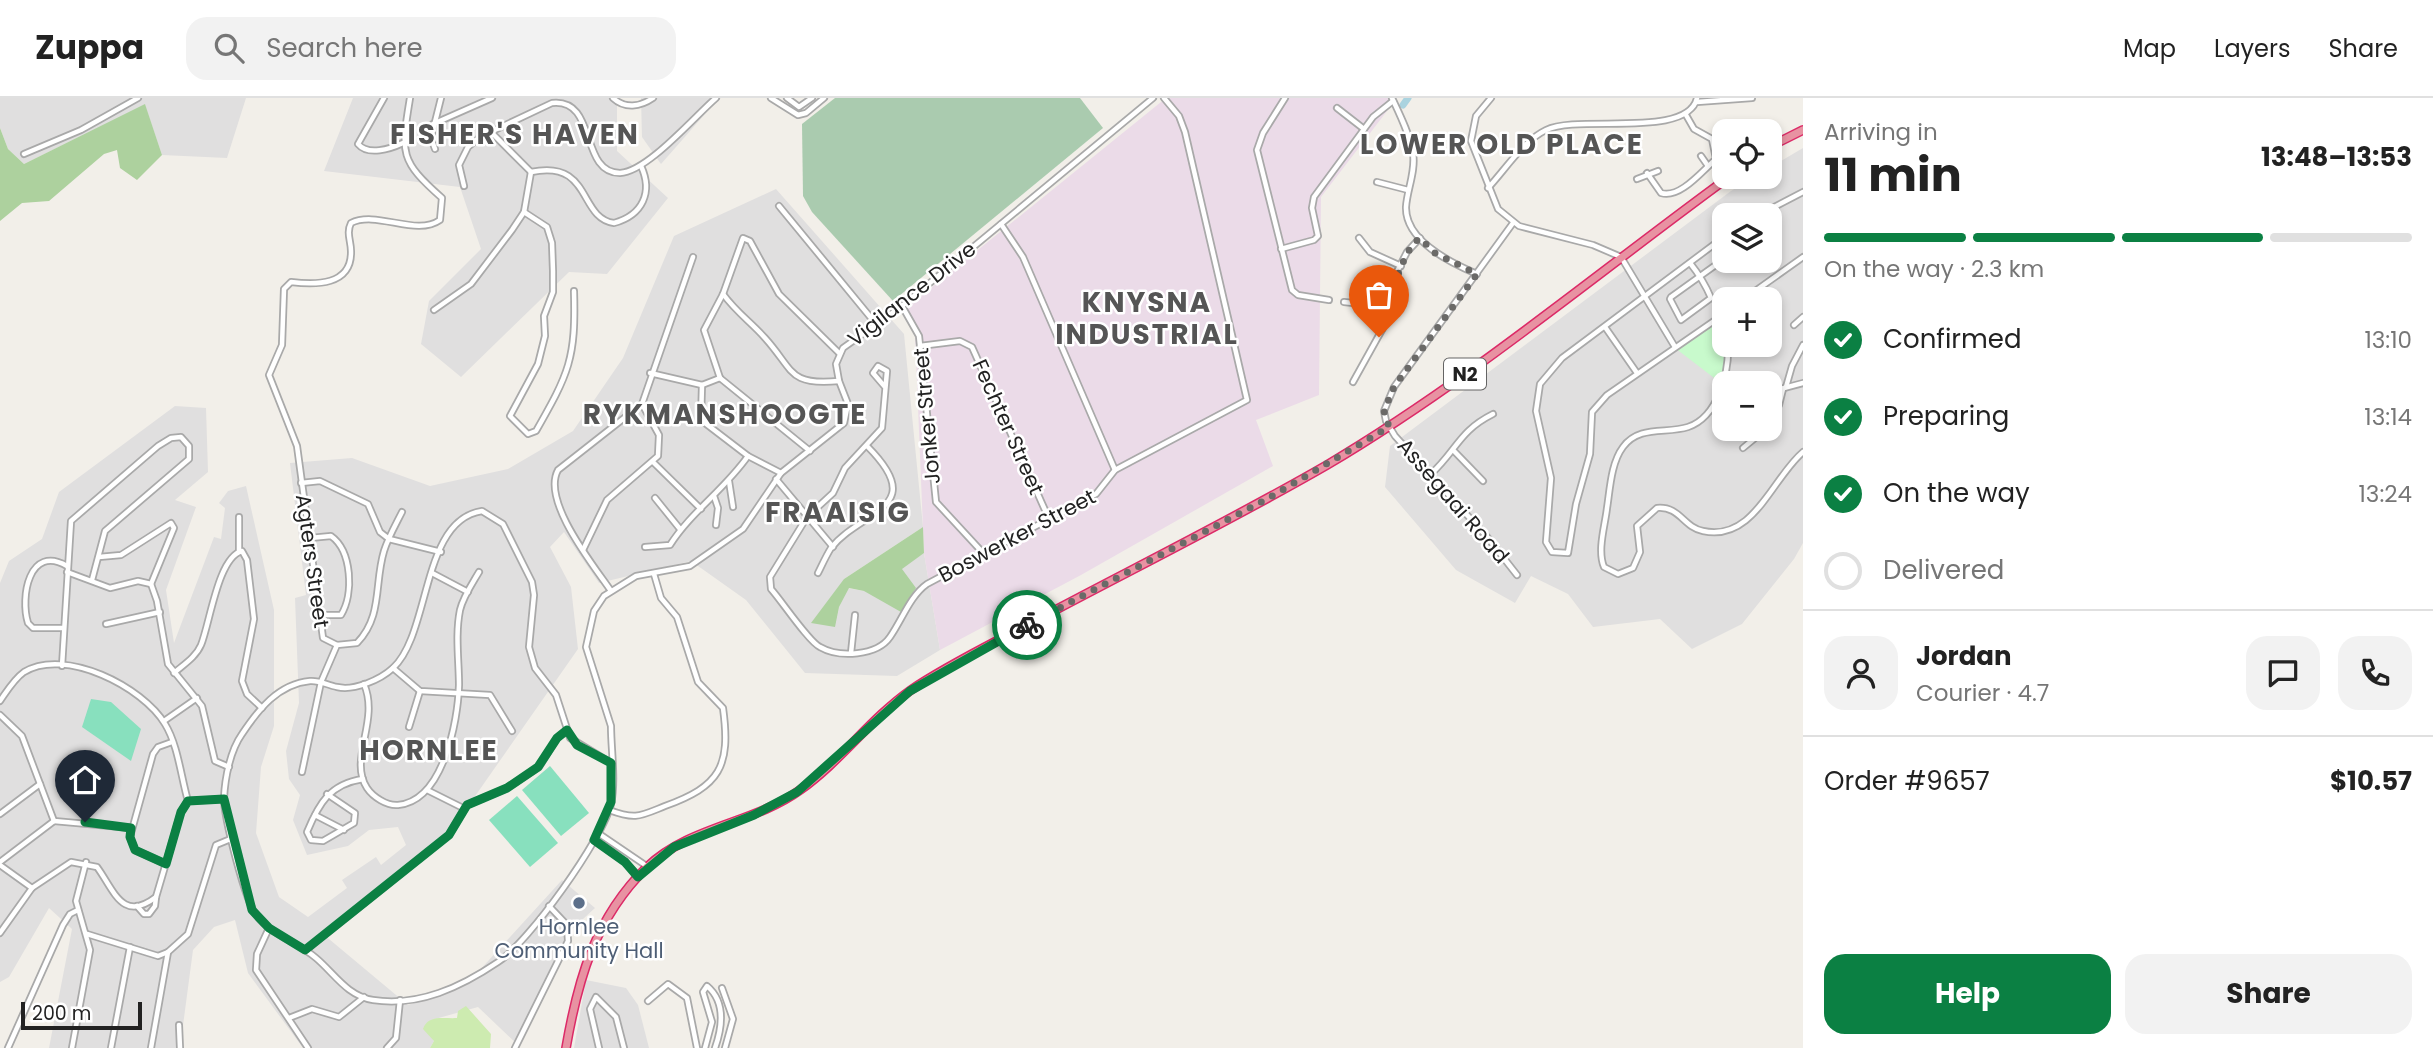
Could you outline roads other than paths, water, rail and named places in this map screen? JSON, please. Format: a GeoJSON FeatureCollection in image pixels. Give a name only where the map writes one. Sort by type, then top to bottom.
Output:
{"type":"FeatureCollection","features":[{"type":"Feature","properties":{"kind":"highway"},"geometry":{"type":"LineString","coordinates":[[1782,140],[1803,130]]}},
{"type":"Feature","properties":{"kind":"highway","name":"N2"},"geometry":{"type":"LineString","coordinates":[[566,1048],[578,989],[592,945],[618,900],[648,867],[690,839],[754,815],[797,792],[882,713],[938,674],[1267,499],[1389,427],[1713,189]]}},
{"type":"Feature","properties":{"kind":"street"},"geometry":{"type":"LineString","coordinates":[[24,154],[81,130],[138,98]]}},
{"type":"Feature","properties":{"kind":"street"},"geometry":{"type":"LineString","coordinates":[[384,98],[358,144],[365,149],[383,150],[402,143],[410,98]]}},
{"type":"Feature","properties":{"kind":"street"},"geometry":{"type":"LineString","coordinates":[[435,149],[431,141],[433,124],[441,98]]}},
{"type":"Feature","properties":{"kind":"street"},"geometry":{"type":"LineString","coordinates":[[476,98],[479,104]]}},
{"type":"Feature","properties":{"kind":"street"},"geometry":{"type":"LineString","coordinates":[[433,124],[492,98]]}},
{"type":"Feature","properties":{"kind":"street"},"geometry":{"type":"LineString","coordinates":[[613,98],[632,106],[644,104],[653,98]]}},
{"type":"Feature","properties":{"kind":"street"},"geometry":{"type":"LineString","coordinates":[[464,186],[459,173],[460,159],[474,140],[552,103],[561,103],[580,113],[603,167],[621,173],[641,166],[716,98]]}},
{"type":"Feature","properties":{"kind":"street"},"geometry":{"type":"LineString","coordinates":[[771,98],[798,115],[806,113],[824,98]]}},
{"type":"Feature","properties":{"kind":"street"},"geometry":{"type":"LineString","coordinates":[[787,98],[799,107],[809,99]]}},
{"type":"Feature","properties":{"kind":"street","name":"Vigilance Drive"},"geometry":{"type":"LineString","coordinates":[[611,591],[628,579],[690,566],[718,550],[750,521],[781,472],[838,429],[847,417],[847,397],[839,382],[836,364],[839,353],[902,306],[1153,98]]}},
{"type":"Feature","properties":{"kind":"street","name":"Boswerker Street"},"geometry":{"type":"LineString","coordinates":[[850,653],[868,652],[884,644],[919,591],[927,584],[1102,491],[1115,470],[1247,400],[1185,132],[1179,116],[1164,98]]}},
{"type":"Feature","properties":{"kind":"street"},"geometry":{"type":"LineString","coordinates":[[1285,98],[1257,150],[1292,290],[1298,295],[1329,300]]}},
{"type":"Feature","properties":{"kind":"street"},"geometry":{"type":"LineString","coordinates":[[1492,98],[1476,117],[1472,134],[1474,154],[1498,208],[1513,223],[1593,245],[1621,257],[1675,347]]}},
{"type":"Feature","properties":{"kind":"street"},"geometry":{"type":"LineString","coordinates":[[1282,249],[1314,240],[1318,236],[1312,208],[1314,197],[1364,129],[1393,99],[1413,155],[1406,214],[1420,238],[1435,253],[1477,274]]}},
{"type":"Feature","properties":{"kind":"street"},"geometry":{"type":"LineString","coordinates":[[1488,188],[1533,140],[1549,129],[1580,124],[1664,122],[1686,115],[1697,100],[1759,100]]}},
{"type":"Feature","properties":{"kind":"street"},"geometry":{"type":"LineString","coordinates":[[1337,108],[1364,129]]}},
{"type":"Feature","properties":{"kind":"street"},"geometry":{"type":"LineString","coordinates":[[1647,173],[1661,193],[1666,195],[1681,188],[1717,157],[1715,144],[1691,127],[1686,115]]}},
{"type":"Feature","properties":{"kind":"street"},"geometry":{"type":"LineString","coordinates":[[491,132],[531,172]]}},
{"type":"Feature","properties":{"kind":"street","name":"Agters Street"},"geometry":{"type":"LineString","coordinates":[[337,645],[323,638],[322,615],[294,435],[270,375],[282,345],[284,289],[291,282],[316,285],[331,282],[343,274],[352,253],[349,227],[355,221],[424,225],[440,220],[442,198],[426,186],[412,168],[402,143]]}},
{"type":"Feature","properties":{"kind":"street"},"geometry":{"type":"LineString","coordinates":[[1701,156],[1708,166]]}},
{"type":"Feature","properties":{"kind":"street"},"geometry":{"type":"LineString","coordinates":[[531,172],[551,169],[567,176],[583,191],[599,216],[614,223],[629,217],[645,201],[648,186],[641,166]]}},
{"type":"Feature","properties":{"kind":"street"},"geometry":{"type":"LineString","coordinates":[[1637,179],[1658,171]]}},
{"type":"Feature","properties":{"kind":"street"},"geometry":{"type":"LineString","coordinates":[[434,310],[476,279],[524,212],[531,172]]}},
{"type":"Feature","properties":{"kind":"street"},"geometry":{"type":"LineString","coordinates":[[1377,182],[1408,190]]}},
{"type":"Feature","properties":{"kind":"street"},"geometry":{"type":"LineString","coordinates":[[1782,203],[1803,192]]}},
{"type":"Feature","properties":{"kind":"street"},"geometry":{"type":"LineString","coordinates":[[779,206],[876,324]]}},
{"type":"Feature","properties":{"kind":"street"},"geometry":{"type":"LineString","coordinates":[[524,212],[543,223],[551,237],[553,292],[544,316],[545,337],[541,357],[510,416],[528,433],[536,431],[569,369],[576,334],[574,291]]}},
{"type":"Feature","properties":{"kind":"street"},"geometry":{"type":"LineString","coordinates":[[1389,427],[1384,411],[1394,387],[1513,223]]}},
{"type":"Feature","properties":{"kind":"street"},"geometry":{"type":"LineString","coordinates":[[1001,224],[1023,257],[1115,470]]}},
{"type":"Feature","properties":{"kind":"street"},"geometry":{"type":"LineString","coordinates":[[810,451],[720,378],[704,330],[723,295],[743,238],[750,241],[779,294],[839,353]]}},
{"type":"Feature","properties":{"kind":"street"},"geometry":{"type":"LineString","coordinates":[[1359,238],[1370,252],[1401,266]]}},
{"type":"Feature","properties":{"kind":"street"},"geometry":{"type":"LineString","coordinates":[[1344,302],[1362,304],[1379,301],[1390,291],[1410,247],[1420,238]]}},
{"type":"Feature","properties":{"kind":"street"},"geometry":{"type":"LineString","coordinates":[[1712,246],[1556,364],[1536,395],[1536,411],[1551,471],[1547,545],[1552,552],[1568,553],[1576,504],[1590,454],[1592,412],[1607,394],[1712,323]]}},
{"type":"Feature","properties":{"kind":"street"},"geometry":{"type":"LineString","coordinates":[[611,763],[577,745],[567,730],[556,695],[531,660],[534,589],[521,555],[503,524],[482,511],[462,517],[446,536],[405,654],[393,668],[364,684],[343,688],[305,681],[287,687],[262,708],[237,741],[229,767],[224,799],[252,910],[269,928],[305,950],[353,993],[364,998],[400,1000],[441,994],[499,961],[549,905],[569,880],[609,810],[611,763],[609,714],[586,647],[594,611],[611,591],[583,550],[556,499],[555,475],[642,404],[650,373],[693,257]]}},
{"type":"Feature","properties":{"kind":"street"},"geometry":{"type":"LineString","coordinates":[[1761,287],[1803,257]]}},
{"type":"Feature","properties":{"kind":"street"},"geometry":{"type":"LineString","coordinates":[[1690,262],[1700,277],[1711,298],[1679,319],[1670,299],[1700,277],[1712,268]]}},
{"type":"Feature","properties":{"kind":"street"},"geometry":{"type":"LineString","coordinates":[[723,295],[744,320],[765,338],[797,378],[812,383],[839,382]]}},
{"type":"Feature","properties":{"kind":"street"},"geometry":{"type":"LineString","coordinates":[[1353,382],[1384,328],[1379,301]]}},
{"type":"Feature","properties":{"kind":"street","name":"Jonker Street"},"geometry":{"type":"LineString","coordinates":[[902,306],[916,326],[920,346],[936,502],[984,554]]}},
{"type":"Feature","properties":{"kind":"street"},"geometry":{"type":"LineString","coordinates":[[1794,325],[1803,317]]}},
{"type":"Feature","properties":{"kind":"street"},"geometry":{"type":"LineString","coordinates":[[1605,327],[1637,373]]}},
{"type":"Feature","properties":{"kind":"street","name":"Fechter Street"},"geometry":{"type":"LineString","coordinates":[[920,346],[960,341],[972,347],[1049,519]]}},
{"type":"Feature","properties":{"kind":"street"},"geometry":{"type":"LineString","coordinates":[[1782,395],[1803,345]]}},
{"type":"Feature","properties":{"kind":"street"},"geometry":{"type":"LineString","coordinates":[[855,615],[850,653],[816,645],[769,583],[786,548],[807,517],[830,497],[845,468],[883,428],[887,371],[878,366],[873,373],[885,387]]}},
{"type":"Feature","properties":{"kind":"street"},"geometry":{"type":"LineString","coordinates":[[650,373],[702,385],[720,378]]}},
{"type":"Feature","properties":{"kind":"street"},"geometry":{"type":"LineString","coordinates":[[1784,388],[1803,383]]}},
{"type":"Feature","properties":{"kind":"street"},"geometry":{"type":"LineString","coordinates":[[702,385],[701,419],[748,456],[781,472]]}},
{"type":"Feature","properties":{"kind":"street"},"geometry":{"type":"LineString","coordinates":[[1712,403],[1705,415],[1694,424],[1645,432],[1624,446],[1614,469],[1603,540],[1602,560],[1606,569],[1618,574],[1633,568],[1640,552],[1637,526],[1657,508],[1674,510],[1695,528],[1703,531],[1720,532],[1741,523],[1764,502],[1803,452]]}},
{"type":"Feature","properties":{"kind":"street"},"geometry":{"type":"LineString","coordinates":[[583,550],[607,500],[658,456],[660,441],[642,404]]}},
{"type":"Feature","properties":{"kind":"street"},"geometry":{"type":"LineString","coordinates":[[1430,474],[1454,451],[1461,435],[1493,414]]}},
{"type":"Feature","properties":{"kind":"street","name":"Assegaai Road"},"geometry":{"type":"LineString","coordinates":[[1389,427],[1488,538],[1517,575]]}},
{"type":"Feature","properties":{"kind":"street"},"geometry":{"type":"LineString","coordinates":[[62,666],[68,533],[75,516],[166,440],[177,436],[183,438],[191,451],[189,459],[105,531],[101,536],[99,557],[92,580]]}},
{"type":"Feature","properties":{"kind":"street"},"geometry":{"type":"LineString","coordinates":[[1742,448],[1751,441]]}},
{"type":"Feature","properties":{"kind":"street"},"geometry":{"type":"LineString","coordinates":[[818,573],[832,547],[880,512],[889,500],[892,486],[889,468],[867,446]]}},
{"type":"Feature","properties":{"kind":"street"},"geometry":{"type":"LineString","coordinates":[[1454,451],[1483,481]]}},
{"type":"Feature","properties":{"kind":"street"},"geometry":{"type":"LineString","coordinates":[[645,547],[668,547],[680,529],[729,481],[748,456]]}},
{"type":"Feature","properties":{"kind":"street"},"geometry":{"type":"LineString","coordinates":[[653,462],[701,509]]}},
{"type":"Feature","properties":{"kind":"street"},"geometry":{"type":"LineString","coordinates":[[776,479],[832,547]]}},
{"type":"Feature","properties":{"kind":"street"},"geometry":{"type":"LineString","coordinates":[[301,483],[320,481],[368,504],[380,532],[389,539],[440,552]]}},
{"type":"Feature","properties":{"kind":"street"},"geometry":{"type":"LineString","coordinates":[[729,481],[733,507]]}},
{"type":"Feature","properties":{"kind":"street"},"geometry":{"type":"LineString","coordinates":[[714,496],[718,509],[716,525]]}},
{"type":"Feature","properties":{"kind":"street"},"geometry":{"type":"LineString","coordinates":[[655,498],[680,529]]}},
{"type":"Feature","properties":{"kind":"street"},"geometry":{"type":"LineString","coordinates":[[302,772],[321,682],[337,645],[357,643],[371,625],[379,594],[384,550],[402,512]]}},
{"type":"Feature","properties":{"kind":"street"},"geometry":{"type":"LineString","coordinates":[[239,517],[239,551]]}},
{"type":"Feature","properties":{"kind":"street"},"geometry":{"type":"LineString","coordinates":[[99,557],[121,555],[171,523],[174,528],[151,584],[160,612],[168,664],[197,698],[206,714],[215,761],[229,767]]}},
{"type":"Feature","properties":{"kind":"street"},"geometry":{"type":"LineString","coordinates":[[310,538],[331,536],[339,542],[350,585],[341,615],[322,615]]}},
{"type":"Feature","properties":{"kind":"street"},"geometry":{"type":"LineString","coordinates":[[174,673],[199,649],[224,570],[229,558],[239,551]]}},
{"type":"Feature","properties":{"kind":"street"},"geometry":{"type":"LineString","coordinates":[[239,551],[245,554],[247,560],[254,619],[242,681],[247,694],[262,708]]}},
{"type":"Feature","properties":{"kind":"street"},"geometry":{"type":"LineString","coordinates":[[63,628],[33,628],[28,623],[27,583],[31,569],[41,563],[53,560],[110,588],[138,581],[151,584]]}},
{"type":"Feature","properties":{"kind":"street"},"geometry":{"type":"LineString","coordinates":[[364,684],[371,712],[360,763],[363,779],[378,799],[393,805],[420,798],[446,757],[458,692],[458,626],[461,608],[479,572]]}},
{"type":"Feature","properties":{"kind":"street"},"geometry":{"type":"LineString","coordinates":[[432,573],[468,592]]}},
{"type":"Feature","properties":{"kind":"street"},"geometry":{"type":"LineString","coordinates":[[609,810],[636,818],[696,794],[710,783],[725,751],[723,708],[698,682],[677,617],[661,598],[654,574]]}},
{"type":"Feature","properties":{"kind":"street"},"geometry":{"type":"LineString","coordinates":[[106,624],[160,612]]}},
{"type":"Feature","properties":{"kind":"street"},"geometry":{"type":"LineString","coordinates":[[0,701],[25,672],[38,667],[62,666],[98,672],[115,680],[164,721],[188,801],[181,812],[155,906],[149,915],[144,914],[137,906],[118,899],[97,867],[86,862],[71,862],[32,888],[0,933]]}},
{"type":"Feature","properties":{"kind":"street"},"geometry":{"type":"LineString","coordinates":[[393,668],[420,691],[490,695],[512,731]]}},
{"type":"Feature","properties":{"kind":"street"},"geometry":{"type":"LineString","coordinates":[[409,727],[420,691]]}},
{"type":"Feature","properties":{"kind":"street"},"geometry":{"type":"LineString","coordinates":[[164,721],[197,698]]}},
{"type":"Feature","properties":{"kind":"street"},"geometry":{"type":"LineString","coordinates":[[0,715],[22,736],[54,821]]}},
{"type":"Feature","properties":{"kind":"street"},"geometry":{"type":"LineString","coordinates":[[305,950],[449,835],[460,820],[463,808],[530,774],[544,761],[559,736],[567,730]]}},
{"type":"Feature","properties":{"kind":"street"},"geometry":{"type":"LineString","coordinates":[[166,864],[135,850],[130,837],[153,754],[158,747],[172,742]]}},
{"type":"Feature","properties":{"kind":"street"},"geometry":{"type":"LineString","coordinates":[[327,794],[355,813],[354,823],[345,831],[323,841],[311,840],[307,832],[327,794],[340,785],[363,779]]}},
{"type":"Feature","properties":{"kind":"street"},"geometry":{"type":"LineString","coordinates":[[0,814],[40,784]]}},
{"type":"Feature","properties":{"kind":"street"},"geometry":{"type":"LineString","coordinates":[[427,790],[463,808]]}},
{"type":"Feature","properties":{"kind":"street"},"geometry":{"type":"LineString","coordinates":[[188,801],[224,799]]}},
{"type":"Feature","properties":{"kind":"street"},"geometry":{"type":"LineString","coordinates":[[316,815],[345,831]]}},
{"type":"Feature","properties":{"kind":"street"},"geometry":{"type":"LineString","coordinates":[[32,888],[0,864],[54,821],[131,828]]}},
{"type":"Feature","properties":{"kind":"street"},"geometry":{"type":"LineString","coordinates":[[598,833],[648,867]]}},
{"type":"Feature","properties":{"kind":"street"},"geometry":{"type":"LineString","coordinates":[[86,933],[158,956],[168,952],[188,934],[216,845],[233,838]]}},
{"type":"Feature","properties":{"kind":"street"},"geometry":{"type":"LineString","coordinates":[[594,840],[625,862],[638,877]]}},
{"type":"Feature","properties":{"kind":"street"},"geometry":{"type":"LineString","coordinates":[[72,1048],[90,950],[78,910],[78,891],[86,862]]}},
{"type":"Feature","properties":{"kind":"street"},"geometry":{"type":"LineString","coordinates":[[137,906],[156,897]]}},
{"type":"Feature","properties":{"kind":"street"},"geometry":{"type":"LineString","coordinates":[[515,1048],[568,941],[567,925],[549,905]]}},
{"type":"Feature","properties":{"kind":"street"},"geometry":{"type":"LineString","coordinates":[[8,1048],[63,925],[70,914],[78,910]]}},
{"type":"Feature","properties":{"kind":"street"},"geometry":{"type":"LineString","coordinates":[[269,928],[257,954],[256,970],[308,1048]]}},
{"type":"Feature","properties":{"kind":"street"},"geometry":{"type":"LineString","coordinates":[[111,1048],[130,947]]}},
{"type":"Feature","properties":{"kind":"street"},"geometry":{"type":"LineString","coordinates":[[151,1048],[168,952]]}},
{"type":"Feature","properties":{"kind":"street"},"geometry":{"type":"LineString","coordinates":[[649,1001],[668,984],[687,998],[697,1048]]}},
{"type":"Feature","properties":{"kind":"street"},"geometry":{"type":"LineString","coordinates":[[705,1048],[712,1022],[703,992],[707,986],[712,991],[723,1017],[715,1048]]}},
{"type":"Feature","properties":{"kind":"street"},"geometry":{"type":"LineString","coordinates":[[722,988],[733,1019],[725,1048]]}},
{"type":"Feature","properties":{"kind":"street"},"geometry":{"type":"LineString","coordinates":[[599,1048],[590,1009],[591,1002],[596,997],[616,1017],[624,1048]]}},
{"type":"Feature","properties":{"kind":"street"},"geometry":{"type":"LineString","coordinates":[[289,1018],[312,1009],[339,1017],[364,998]]}},
{"type":"Feature","properties":{"kind":"street"},"geometry":{"type":"LineString","coordinates":[[387,1048],[393,1043],[399,1026],[400,1000]]}},
{"type":"Feature","properties":{"kind":"street"},"geometry":{"type":"LineString","coordinates":[[179,1025],[180,1048]]}},
{"type":"Feature","properties":{"kind":"street"},"geometry":{"type":"LineString","coordinates":[[393,1043],[398,1048]]}},
{"type":"Feature","properties":{"kind":"waterway"},"geometry":{"type":"LineString","coordinates":[[1403,105],[1408,98]]}},
{"type":"Feature","properties":{"kind":"place","name":"Hornlee Community Hall"},"geometry":{"type":"Point","coordinates":[579,903]}},
{"type":"Feature","properties":{"kind":"district","name":"FISHER'S HAVEN"},"geometry":{"type":"Point","coordinates":[515,134]}},
{"type":"Feature","properties":{"kind":"district","name":"LOWER OLD PLACE"},"geometry":{"type":"Point","coordinates":[1502,144]}},
{"type":"Feature","properties":{"kind":"district","name":"KNYSNA INDUSTRIAL"},"geometry":{"type":"Point","coordinates":[1147,318]}},
{"type":"Feature","properties":{"kind":"district","name":"RYKMANSHOOGTE"},"geometry":{"type":"Point","coordinates":[725,414]}},
{"type":"Feature","properties":{"kind":"district","name":"FRAAISIG"},"geometry":{"type":"Point","coordinates":[838,512]}},
{"type":"Feature","properties":{"kind":"district","name":"HORNLEE"},"geometry":{"type":"Point","coordinates":[429,750]}}]}
